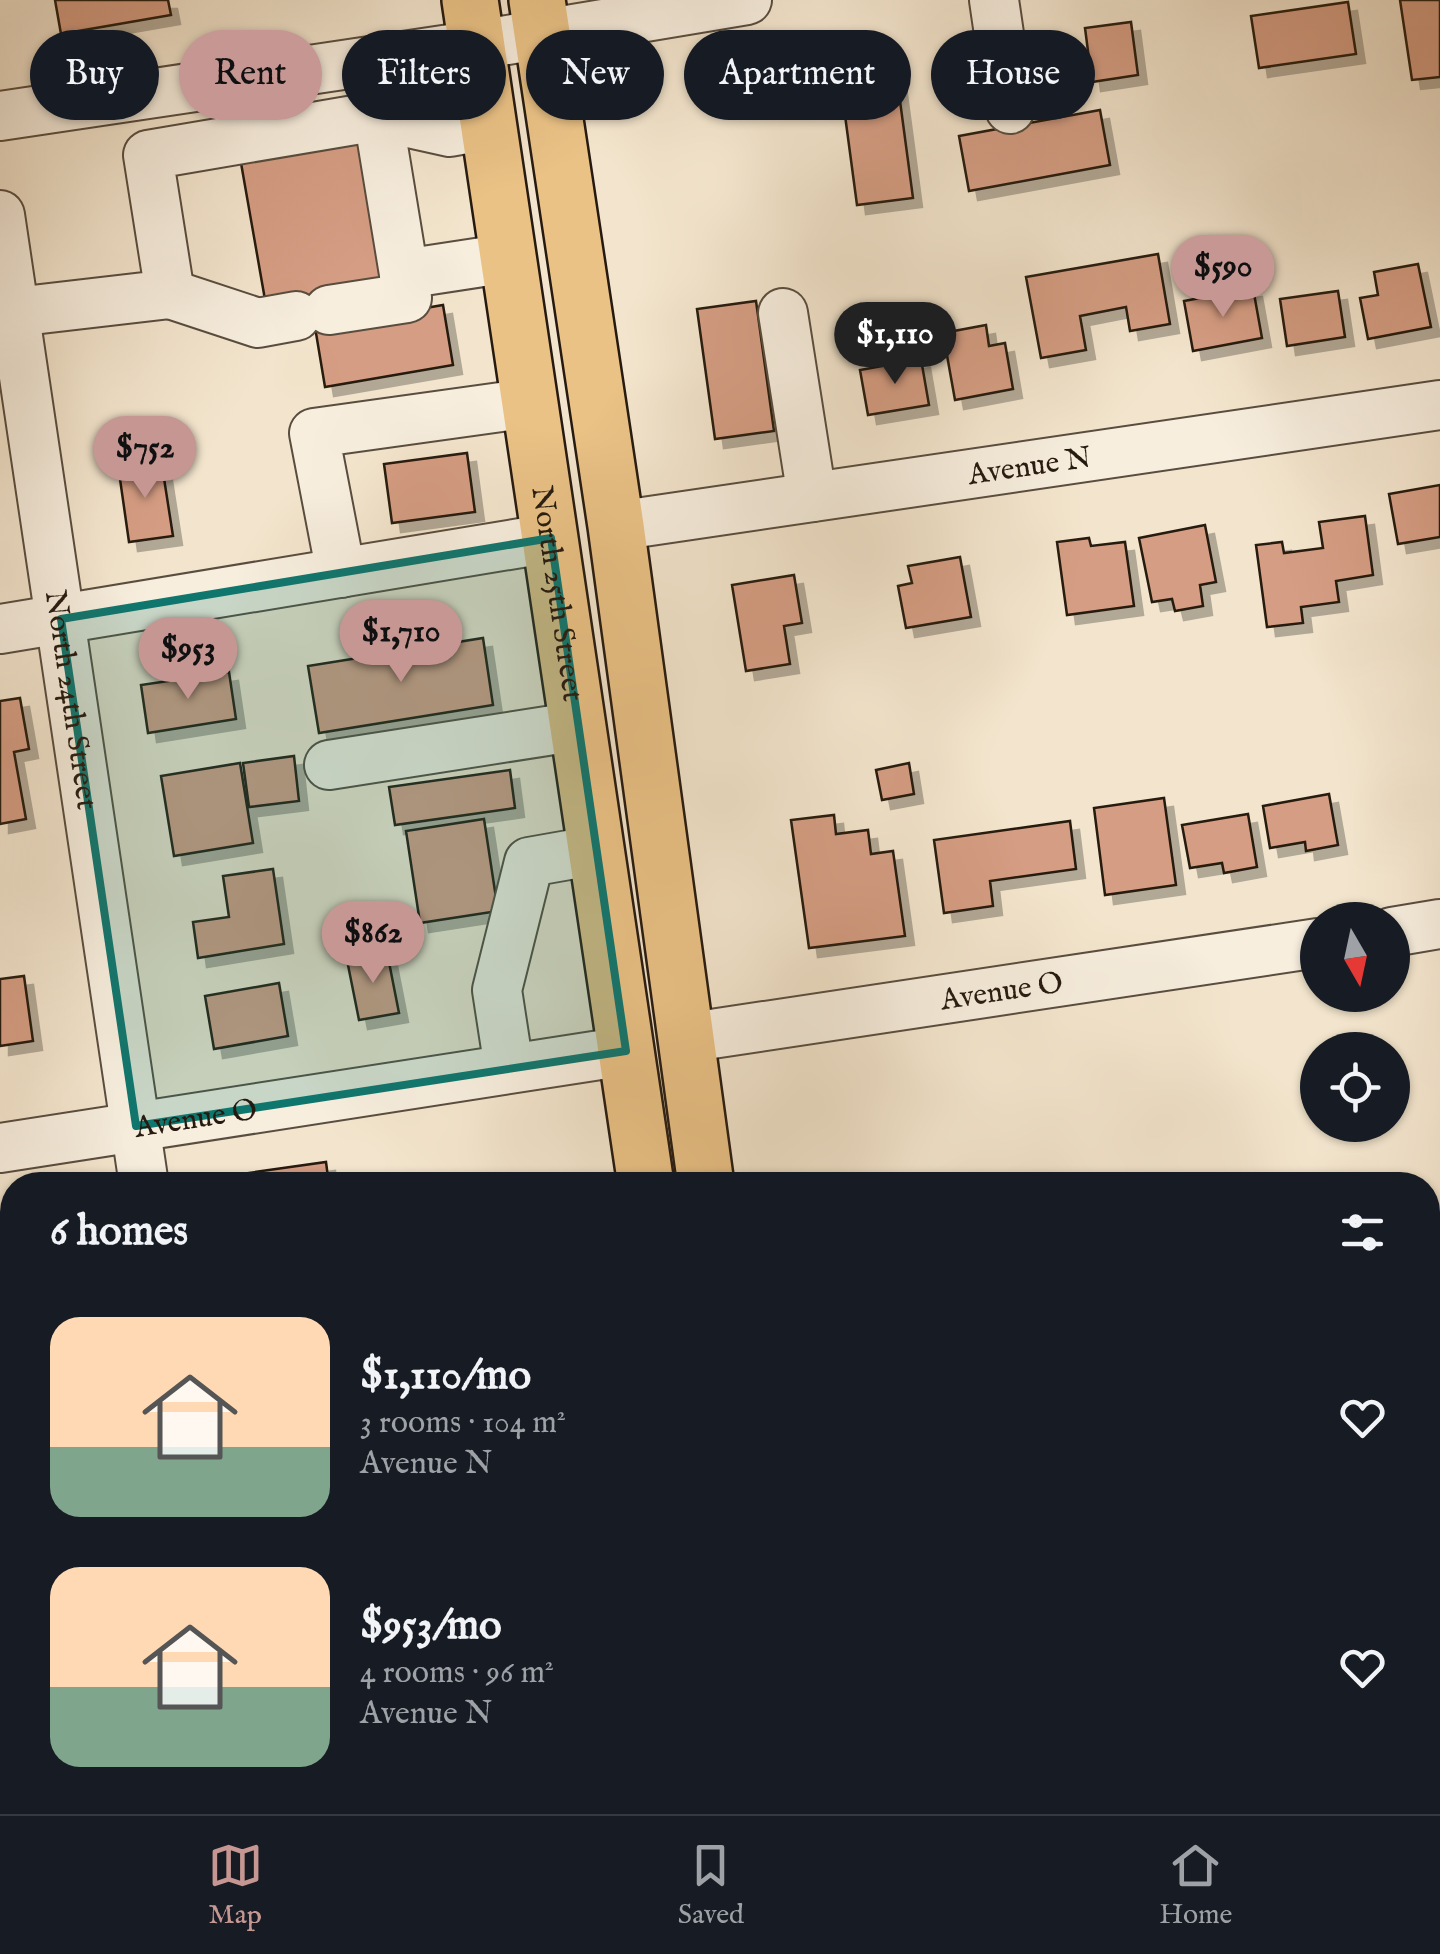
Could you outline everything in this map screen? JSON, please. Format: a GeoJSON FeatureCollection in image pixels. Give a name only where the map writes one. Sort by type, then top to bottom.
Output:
{"type":"FeatureCollection","features":[{"type":"Feature","properties":{"kind":"main road"},"geometry":{"type":"LineString","coordinates":[[539,17],[616,526],[704,1172]]}},
{"type":"Feature","properties":{"kind":"main road","name":"North 25th Street"},"geometry":{"type":"LineString","coordinates":[[473,22],[508,258],[505,406],[551,538],[644,1172]]}},
{"type":"Feature","properties":{"kind":"main road"},"geometry":{"type":"LineString","coordinates":[[626,1050],[655,1069],[665,1100],[675,1172]]}},
{"type":"Feature","properties":{"kind":"street"},"geometry":{"type":"LineString","coordinates":[[0,116],[473,22],[747,0]]}},
{"type":"Feature","properties":{"kind":"street"},"geometry":{"type":"LineString","coordinates":[[994,0],[998,30]]}},
{"type":"Feature","properties":{"kind":"street"},"geometry":{"type":"LineString","coordinates":[[170,294],[148,155],[354,120]]}},
{"type":"Feature","properties":{"kind":"street"},"geometry":{"type":"LineString","coordinates":[[14,312],[170,294],[258,322],[407,298],[379,120]]}},
{"type":"Feature","properties":{"kind":"street"},"geometry":{"type":"LineString","coordinates":[[396,120],[450,132],[489,124]]}},
{"type":"Feature","properties":{"kind":"street","name":"North 24th Street"},"geometry":{"type":"LineString","coordinates":[[0,215],[142,1172]]}},
{"type":"Feature","properties":{"kind":"street"},"geometry":{"type":"LineString","coordinates":[[404,274],[508,258]]}},
{"type":"Feature","properties":{"kind":"street"},"geometry":{"type":"LineString","coordinates":[[783,313],[812,497]]}},
{"type":"Feature","properties":{"kind":"street"},"geometry":{"type":"LineString","coordinates":[[341,573],[314,433],[505,406]]}},
{"type":"Feature","properties":{"kind":"street","name":"Avenue N"},"geometry":{"type":"LineString","coordinates":[[616,526],[1440,406]]}},
{"type":"Feature","properties":{"kind":"street"},"geometry":{"type":"LineString","coordinates":[[0,629],[551,538]]}},
{"type":"Feature","properties":{"kind":"street"},"geometry":{"type":"LineString","coordinates":[[329,764],[578,726]]}},
{"type":"Feature","properties":{"kind":"street"},"geometry":{"type":"LineString","coordinates":[[509,1068],[497,990],[530,862],[597,850]]}},
{"type":"Feature","properties":{"kind":"street"},"geometry":{"type":"LineString","coordinates":[[1410,929],[1440,924]]}},
{"type":"Feature","properties":{"kind":"street","name":"Avenue O"},"geometry":{"type":"LineString","coordinates":[[685,1038],[1300,946]]}},
{"type":"Feature","properties":{"kind":"street","name":"Avenue O"},"geometry":{"type":"LineString","coordinates":[[0,1148],[626,1050]]}},
{"type":"Feature","properties":{"kind":"highlighted area"},"geometry":{"type":"Polygon","coordinates":[[[551,538],[626,1051],[136,1126],[61,619],[551,538]]]}},
{"type":"Feature","properties":{"kind":"building"},"geometry":{"type":"Polygon","coordinates":[[[55,0],[168,0],[171,15],[84,30],[60,30],[55,0]]]}},
{"type":"Feature","properties":{"kind":"building"},"geometry":{"type":"Polygon","coordinates":[[[1400,0],[1440,0],[1440,77],[1412,80],[1400,0]]]}},
{"type":"Feature","properties":{"kind":"building"},"geometry":{"type":"Polygon","coordinates":[[[1348,2],[1356,54],[1259,68],[1251,16],[1348,2]]]}},
{"type":"Feature","properties":{"kind":"building"},"geometry":{"type":"Polygon","coordinates":[[[1131,22],[1138,75],[1095,82],[1095,30],[1085,28],[1131,22]]]}},
{"type":"Feature","properties":{"kind":"building"},"geometry":{"type":"Polygon","coordinates":[[[1100,110],[1110,165],[969,191],[959,136],[1046,120],[1095,120],[1095,111],[1100,110]]]}},
{"type":"Feature","properties":{"kind":"building"},"geometry":{"type":"Polygon","coordinates":[[[846,120],[903,120],[913,198],[857,205],[846,120]]]}},
{"type":"Feature","properties":{"kind":"building"},"geometry":{"type":"Polygon","coordinates":[[[369,141],[395,289],[267,311],[241,163],[369,141]]]}},
{"type":"Feature","properties":{"kind":"building"},"geometry":{"type":"Polygon","coordinates":[[[1158,254],[1170,324],[1130,331],[1126,307],[1080,316],[1086,350],[1041,358],[1026,277],[1158,254]]]}},
{"type":"Feature","properties":{"kind":"building"},"geometry":{"type":"Polygon","coordinates":[[[1418,264],[1431,327],[1368,339],[1360,298],[1378,295],[1374,272],[1418,264]]]}},
{"type":"Feature","properties":{"kind":"building"},"geometry":{"type":"Polygon","coordinates":[[[1253,288],[1262,338],[1193,351],[1184,301],[1253,288]]]}},
{"type":"Feature","properties":{"kind":"building"},"geometry":{"type":"Polygon","coordinates":[[[1338,291],[1345,337],[1287,346],[1280,299],[1338,291]]]}},
{"type":"Feature","properties":{"kind":"building"},"geometry":{"type":"Polygon","coordinates":[[[756,301],[774,431],[715,439],[697,309],[756,301]]]}},
{"type":"Feature","properties":{"kind":"building"},"geometry":{"type":"Polygon","coordinates":[[[443,305],[453,365],[325,387],[315,327],[443,305]]]}},
{"type":"Feature","properties":{"kind":"building"},"geometry":{"type":"Polygon","coordinates":[[[986,325],[989,346],[1005,343],[1013,389],[955,400],[943,333],[986,325]]]}},
{"type":"Feature","properties":{"kind":"building"},"geometry":{"type":"Polygon","coordinates":[[[921,359],[929,405],[868,415],[860,370],[921,359]]]}},
{"type":"Feature","properties":{"kind":"building"},"geometry":{"type":"Polygon","coordinates":[[[467,453],[475,512],[392,523],[384,464],[467,453]]]}},
{"type":"Feature","properties":{"kind":"building"},"geometry":{"type":"Polygon","coordinates":[[[161,459],[173,536],[129,542],[118,465],[161,459]]]}},
{"type":"Feature","properties":{"kind":"building"},"geometry":{"type":"Polygon","coordinates":[[[1440,485],[1440,537],[1398,544],[1389,494],[1440,485]]]}},
{"type":"Feature","properties":{"kind":"building"},"geometry":{"type":"Polygon","coordinates":[[[1365,516],[1373,575],[1336,581],[1339,602],[1301,607],[1303,623],[1267,627],[1256,545],[1282,542],[1284,553],[1323,548],[1319,522],[1365,516]]]}},
{"type":"Feature","properties":{"kind":"building"},"geometry":{"type":"Polygon","coordinates":[[[1205,525],[1216,582],[1200,585],[1203,606],[1175,611],[1172,599],[1152,602],[1139,538],[1205,525]]]}},
{"type":"Feature","properties":{"kind":"building"},"geometry":{"type":"Polygon","coordinates":[[[1089,538],[1091,546],[1125,542],[1134,606],[1067,615],[1057,542],[1089,538]]]}},
{"type":"Feature","properties":{"kind":"building"},"geometry":{"type":"Polygon","coordinates":[[[960,557],[971,617],[906,628],[898,586],[912,583],[908,566],[960,557]]]}},
{"type":"Feature","properties":{"kind":"building"},"geometry":{"type":"Polygon","coordinates":[[[794,575],[802,623],[784,626],[790,664],[746,671],[732,585],[794,575]]]}},
{"type":"Feature","properties":{"kind":"building"},"geometry":{"type":"Polygon","coordinates":[[[483,638],[493,705],[319,733],[308,666],[483,638]]]}},
{"type":"Feature","properties":{"kind":"building"},"geometry":{"type":"Polygon","coordinates":[[[229,672],[236,719],[148,733],[141,685],[229,672]]]}},
{"type":"Feature","properties":{"kind":"building"},"geometry":{"type":"Polygon","coordinates":[[[20,698],[29,749],[14,752],[26,819],[0,824],[0,701],[20,698]]]}},
{"type":"Feature","properties":{"kind":"building"},"geometry":{"type":"Polygon","coordinates":[[[294,756],[299,801],[249,807],[243,763],[294,756]]]}},
{"type":"Feature","properties":{"kind":"building"},"geometry":{"type":"Polygon","coordinates":[[[240,763],[253,843],[174,856],[161,776],[240,763]]]}},
{"type":"Feature","properties":{"kind":"building"},"geometry":{"type":"Polygon","coordinates":[[[909,763],[914,794],[882,800],[876,770],[909,763]]]}},
{"type":"Feature","properties":{"kind":"building"},"geometry":{"type":"Polygon","coordinates":[[[510,770],[515,808],[395,825],[389,787],[510,770]]]}},
{"type":"Feature","properties":{"kind":"building"},"geometry":{"type":"Polygon","coordinates":[[[1329,794],[1338,845],[1306,851],[1305,842],[1270,848],[1263,806],[1329,794]]]}},
{"type":"Feature","properties":{"kind":"building"},"geometry":{"type":"Polygon","coordinates":[[[1164,798],[1176,885],[1105,895],[1094,808],[1164,798]]]}},
{"type":"Feature","properties":{"kind":"building"},"geometry":{"type":"Polygon","coordinates":[[[1248,814],[1257,867],[1224,873],[1222,863],[1190,868],[1182,825],[1248,814]]]}},
{"type":"Feature","properties":{"kind":"building"},"geometry":{"type":"Polygon","coordinates":[[[834,815],[836,834],[868,830],[871,854],[893,851],[905,936],[809,948],[791,820],[834,815]]]}},
{"type":"Feature","properties":{"kind":"building"},"geometry":{"type":"Polygon","coordinates":[[[484,819],[498,911],[420,923],[406,831],[484,819]]]}},
{"type":"Feature","properties":{"kind":"building"},"geometry":{"type":"Polygon","coordinates":[[[1070,821],[1076,869],[990,881],[993,906],[944,913],[934,840],[1070,821]]]}},
{"type":"Feature","properties":{"kind":"building"},"geometry":{"type":"Polygon","coordinates":[[[273,869],[284,944],[198,958],[193,922],[229,917],[223,876],[273,869]]]}},
{"type":"Feature","properties":{"kind":"building"},"geometry":{"type":"Polygon","coordinates":[[[387,952],[399,1013],[359,1020],[347,960],[387,952]]]}},
{"type":"Feature","properties":{"kind":"building"},"geometry":{"type":"Polygon","coordinates":[[[24,976],[33,1041],[0,1046],[0,979],[24,976]]]}},
{"type":"Feature","properties":{"kind":"building"},"geometry":{"type":"Polygon","coordinates":[[[279,983],[288,1036],[214,1049],[205,996],[279,983]]]}},
{"type":"Feature","properties":{"kind":"building"},"geometry":{"type":"Polygon","coordinates":[[[326,1162],[327,1172],[255,1172],[326,1162]]]}}]}
